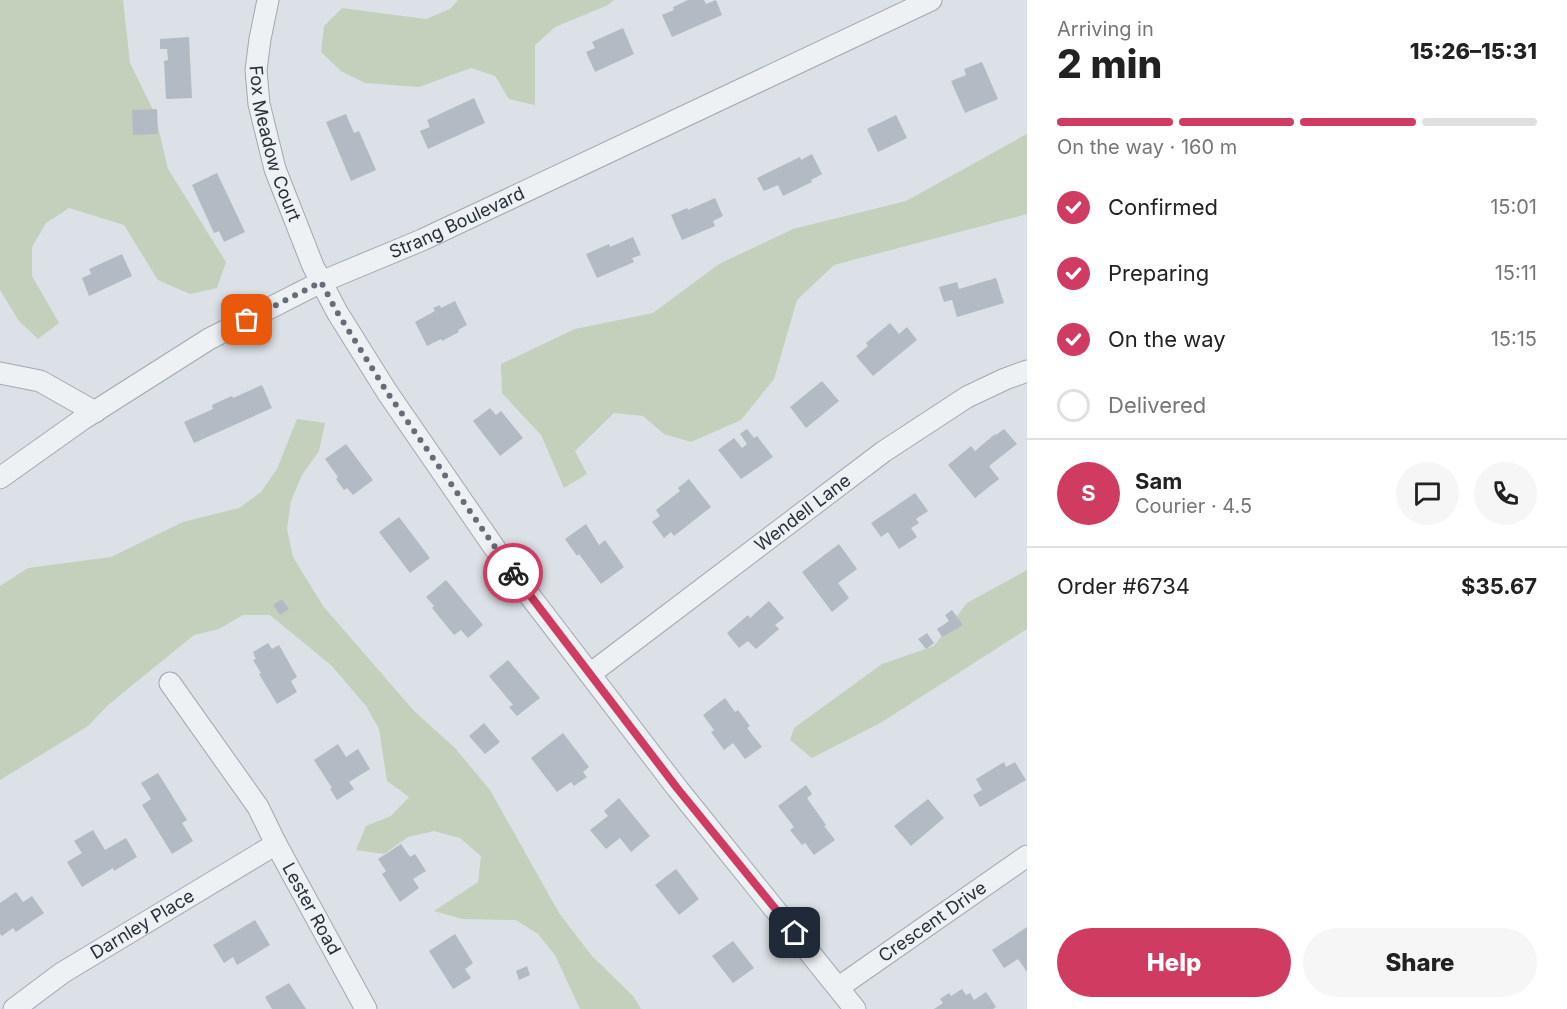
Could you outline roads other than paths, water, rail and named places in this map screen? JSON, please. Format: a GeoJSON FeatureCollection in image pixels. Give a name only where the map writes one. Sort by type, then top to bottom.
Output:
{"type":"FeatureCollection","features":[{"type":"Feature","properties":{"kind":"street","name":"Fox Meadow Court"},"geometry":{"type":"LineString","coordinates":[[268,0],[256,70],[259,104],[275,169],[313,266],[337,312],[387,392],[507,566],[677,788],[855,1009]]}},
{"type":"Feature","properties":{"kind":"street","name":"Strang Boulevard"},"geometry":{"type":"LineString","coordinates":[[0,478],[95,412],[209,339],[321,282],[422,240],[931,0]]}},
{"type":"Feature","properties":{"kind":"street","name":"Wendell Lane"},"geometry":{"type":"LineString","coordinates":[[590,674],[883,452],[967,397],[1027,371]]}},
{"type":"Feature","properties":{"kind":"street"},"geometry":{"type":"LineString","coordinates":[[0,373],[40,381],[95,412]]}},
{"type":"Feature","properties":{"kind":"street","name":"Lester Road"},"geometry":{"type":"LineString","coordinates":[[170,683],[258,807],[366,1009]]}},
{"type":"Feature","properties":{"kind":"street","name":"Darnley Place"},"geometry":{"type":"LineString","coordinates":[[14,1009],[62,973],[276,844]]}},
{"type":"Feature","properties":{"kind":"street","name":"Crescent Drive"},"geometry":{"type":"LineString","coordinates":[[838,987],[1027,856]]}}]}
